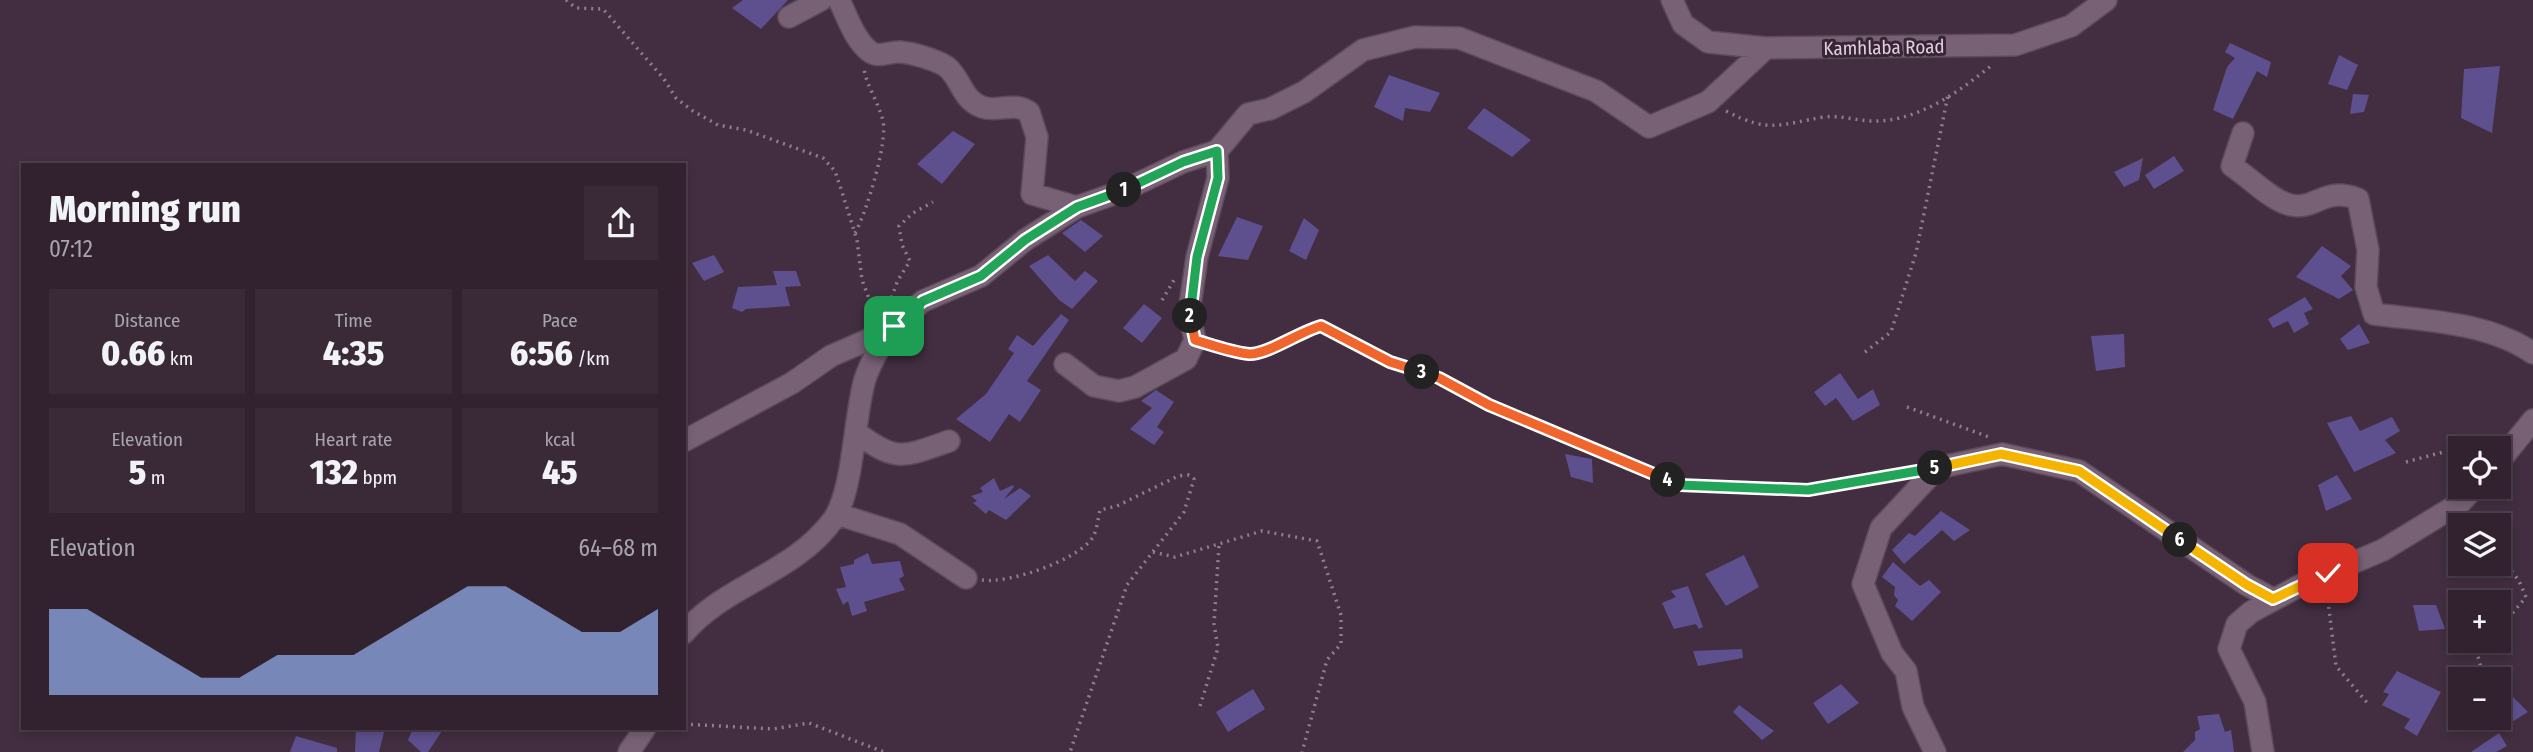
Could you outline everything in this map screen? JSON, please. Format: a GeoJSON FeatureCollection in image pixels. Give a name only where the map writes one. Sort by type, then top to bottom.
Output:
{"type":"FeatureCollection","features":[{"type":"Feature","properties":{"kind":"street"},"geometry":{"type":"LineString","coordinates":[[789,17],[821,0]]}},
{"type":"Feature","properties":{"kind":"street"},"geometry":{"type":"LineString","coordinates":[[839,0],[858,39],[875,55],[902,52],[946,67],[968,99],[983,107],[1014,105],[1029,112],[1037,137],[1030,186],[1032,194],[1077,207]]}},
{"type":"Feature","properties":{"kind":"street","name":"Kamhlaba Road"},"geometry":{"type":"LineString","coordinates":[[1672,0],[1683,24],[1708,42],[1766,48],[2015,46],[2071,26],[2106,0]]}},
{"type":"Feature","properties":{"kind":"street"},"geometry":{"type":"LineString","coordinates":[[686,440],[792,383],[831,356],[889,325],[923,301],[981,276],[1025,240],[1077,207],[1122,191],[1183,162],[1217,151],[1248,114],[1270,109],[1304,92],[1363,50],[1415,37],[1459,38],[1597,91],[1649,127],[1708,102],[1766,48]]}},
{"type":"Feature","properties":{"kind":"street"},"geometry":{"type":"LineString","coordinates":[[2243,133],[2232,166],[2278,200],[2288,205],[2305,206],[2328,194],[2358,199],[2368,250],[2366,287],[2374,314],[2473,327],[2520,344],[2533,353]]}},
{"type":"Feature","properties":{"kind":"street"},"geometry":{"type":"LineString","coordinates":[[1065,364],[1094,386],[1119,391],[1135,387],[1186,359],[1195,340],[1189,312],[1197,257],[1218,178],[1217,151]]}},
{"type":"Feature","properties":{"kind":"street"},"geometry":{"type":"LineString","coordinates":[[686,631],[702,612],[759,581],[805,550],[837,514],[865,379],[889,325]]}},
{"type":"Feature","properties":{"kind":"street"},"geometry":{"type":"LineString","coordinates":[[2511,447],[2527,426]]}},
{"type":"Feature","properties":{"kind":"street"},"geometry":{"type":"LineString","coordinates":[[856,432],[879,450],[906,456],[949,441]]}},
{"type":"Feature","properties":{"kind":"street"},"geometry":{"type":"LineString","coordinates":[[1935,752],[1913,707],[1906,671],[1892,653],[1863,584],[1881,528],[1937,468],[2001,454],[2079,471],[2247,585],[2273,599]]}},
{"type":"Feature","properties":{"kind":"street"},"geometry":{"type":"LineString","coordinates":[[2263,752],[2255,702],[2229,649],[2236,624],[2273,599],[2383,550],[2464,499]]}},
{"type":"Feature","properties":{"kind":"street"},"geometry":{"type":"LineString","coordinates":[[837,514],[900,534],[966,578]]}},
{"type":"Feature","properties":{"kind":"street"},"geometry":{"type":"LineString","coordinates":[[629,752],[644,730]]}},
{"type":"Feature","properties":{"kind":"path"},"geometry":{"type":"LineString","coordinates":[[566,0],[576,8],[603,9],[664,79],[676,98],[693,111],[718,125],[746,130],[823,158],[835,172],[855,233],[862,280],[874,312],[889,325],[898,280],[910,261],[902,245],[899,226],[913,213],[933,202]]}},
{"type":"Feature","properties":{"kind":"path"},"geometry":{"type":"LineString","coordinates":[[855,233],[864,217],[868,193],[876,174],[883,122],[865,76],[858,39]]}},
{"type":"Feature","properties":{"kind":"path"},"geometry":{"type":"LineString","coordinates":[[1708,102],[1743,120],[1777,127],[1828,117],[1873,121],[1912,117],[1948,95],[2015,46]]}},
{"type":"Feature","properties":{"kind":"path"},"geometry":{"type":"LineString","coordinates":[[1865,352],[1891,332],[1916,253],[1948,95]]}},
{"type":"Feature","properties":{"kind":"path"},"geometry":{"type":"LineString","coordinates":[[1195,340],[1252,355],[1302,331],[1321,326],[1390,362],[1439,378],[1489,405],[1679,485],[1808,490],[1937,468]]}},
{"type":"Feature","properties":{"kind":"path"},"geometry":{"type":"LineString","coordinates":[[1908,407],[1997,441]]}},
{"type":"Feature","properties":{"kind":"path"},"geometry":{"type":"LineString","coordinates":[[2406,462],[2527,426]]}},
{"type":"Feature","properties":{"kind":"path"},"geometry":{"type":"LineString","coordinates":[[966,578],[989,581],[1036,571],[1080,549],[1094,536],[1100,510],[1128,501],[1178,476],[1189,475],[1195,482],[1184,512],[1127,585],[1070,752]]}},
{"type":"Feature","properties":{"kind":"path"},"geometry":{"type":"LineString","coordinates":[[1153,552],[1175,558],[1262,531],[1317,541],[1341,615],[1341,644],[1326,660],[1302,752]]}},
{"type":"Feature","properties":{"kind":"path"},"geometry":{"type":"LineString","coordinates":[[1200,706],[1218,648],[1214,624],[1219,545]]}},
{"type":"Feature","properties":{"kind":"path"},"geometry":{"type":"LineString","coordinates":[[2511,570],[2526,597],[2511,615]]}},
{"type":"Feature","properties":{"kind":"path"},"geometry":{"type":"LineString","coordinates":[[2328,573],[2326,607],[2336,666],[2369,705]]}},
{"type":"Feature","properties":{"kind":"path"},"geometry":{"type":"LineString","coordinates":[[686,724],[762,729],[809,723],[884,752]]}},
{"type":"Feature","properties":{"kind":"building"},"geometry":{"type":"Polygon","coordinates":[[[743,0],[788,0],[761,29],[732,8],[743,0]]]}},
{"type":"Feature","properties":{"kind":"building"},"geometry":{"type":"Polygon","coordinates":[[[2230,43],[2271,62],[2267,77],[2257,71],[2233,119],[2213,110],[2227,67],[2235,58],[2225,52],[2230,43]]]}},
{"type":"Feature","properties":{"kind":"building"},"geometry":{"type":"Polygon","coordinates":[[[2339,55],[2358,65],[2347,90],[2328,84],[2339,55]]]}},
{"type":"Feature","properties":{"kind":"building"},"geometry":{"type":"Polygon","coordinates":[[[2500,66],[2492,133],[2461,118],[2464,69],[2500,66]]]}},
{"type":"Feature","properties":{"kind":"building"},"geometry":{"type":"Polygon","coordinates":[[[1389,75],[1440,93],[1430,112],[1405,108],[1403,121],[1374,107],[1389,75]]]}},
{"type":"Feature","properties":{"kind":"building"},"geometry":{"type":"Polygon","coordinates":[[[2353,94],[2369,95],[2364,112],[2350,114],[2353,94]]]}},
{"type":"Feature","properties":{"kind":"building"},"geometry":{"type":"Polygon","coordinates":[[[1484,108],[1531,140],[1512,157],[1467,128],[1484,108]]]}},
{"type":"Feature","properties":{"kind":"building"},"geometry":{"type":"Polygon","coordinates":[[[953,131],[975,144],[942,184],[917,164],[953,131]]]}},
{"type":"Feature","properties":{"kind":"building"},"geometry":{"type":"Polygon","coordinates":[[[2174,156],[2184,171],[2154,189],[2145,175],[2174,156]]]}},
{"type":"Feature","properties":{"kind":"building"},"geometry":{"type":"Polygon","coordinates":[[[2143,158],[2139,180],[2124,187],[2114,172],[2143,158]]]}},
{"type":"Feature","properties":{"kind":"building"},"geometry":{"type":"Polygon","coordinates":[[[1237,217],[1263,226],[1248,260],[1218,256],[1237,217]]]}},
{"type":"Feature","properties":{"kind":"building"},"geometry":{"type":"Polygon","coordinates":[[[1304,218],[1319,230],[1306,260],[1289,251],[1304,218]]]}},
{"type":"Feature","properties":{"kind":"building"},"geometry":{"type":"Polygon","coordinates":[[[1081,220],[1103,236],[1085,252],[1062,233],[1081,220]]]}},
{"type":"Feature","properties":{"kind":"building"},"geometry":{"type":"Polygon","coordinates":[[[2322,246],[2351,266],[2341,276],[2353,290],[2339,299],[2296,277],[2322,246]]]}},
{"type":"Feature","properties":{"kind":"building"},"geometry":{"type":"Polygon","coordinates":[[[714,255],[724,272],[704,281],[692,263],[714,255]]]}},
{"type":"Feature","properties":{"kind":"building"},"geometry":{"type":"Polygon","coordinates":[[[1048,255],[1075,281],[1085,271],[1098,281],[1072,309],[1059,300],[1029,266],[1048,255]]]}},
{"type":"Feature","properties":{"kind":"building"},"geometry":{"type":"Polygon","coordinates":[[[773,271],[796,271],[801,286],[785,287],[790,306],[746,309],[742,312],[732,308],[738,287],[777,285],[773,271]]]}},
{"type":"Feature","properties":{"kind":"building"},"geometry":{"type":"Polygon","coordinates":[[[2305,297],[2313,309],[2304,313],[2309,324],[2294,333],[2288,321],[2273,328],[2268,319],[2305,297]]]}},
{"type":"Feature","properties":{"kind":"building"},"geometry":{"type":"Polygon","coordinates":[[[1144,304],[1162,318],[1142,343],[1123,328],[1144,304]]]}},
{"type":"Feature","properties":{"kind":"building"},"geometry":{"type":"Polygon","coordinates":[[[1061,314],[1069,320],[1027,381],[1041,390],[1020,422],[1009,414],[990,442],[956,419],[986,394],[1014,353],[1008,349],[1017,335],[1033,346],[1061,314]]]}},
{"type":"Feature","properties":{"kind":"building"},"geometry":{"type":"Polygon","coordinates":[[[2359,324],[2370,343],[2348,350],[2340,339],[2359,324]]]}},
{"type":"Feature","properties":{"kind":"building"},"geometry":{"type":"Polygon","coordinates":[[[2124,334],[2125,367],[2096,371],[2091,336],[2124,334]]]}},
{"type":"Feature","properties":{"kind":"building"},"geometry":{"type":"Polygon","coordinates":[[[1840,373],[1858,399],[1873,389],[1880,405],[1853,421],[1836,398],[1825,406],[1814,392],[1840,373]]]}},
{"type":"Feature","properties":{"kind":"building"},"geometry":{"type":"Polygon","coordinates":[[[1156,390],[1174,402],[1157,427],[1164,432],[1154,445],[1130,429],[1152,408],[1141,401],[1156,390]]]}},
{"type":"Feature","properties":{"kind":"building"},"geometry":{"type":"Polygon","coordinates":[[[2351,416],[2360,431],[2392,417],[2400,431],[2385,440],[2396,453],[2354,472],[2327,423],[2351,416]]]}},
{"type":"Feature","properties":{"kind":"building"},"geometry":{"type":"Polygon","coordinates":[[[1565,454],[1592,459],[1593,483],[1571,477],[1565,454]]]}},
{"type":"Feature","properties":{"kind":"building"},"geometry":{"type":"Polygon","coordinates":[[[2337,475],[2352,499],[2326,511],[2318,485],[2337,475]]]}},
{"type":"Feature","properties":{"kind":"building"},"geometry":{"type":"Polygon","coordinates":[[[994,478],[1000,491],[1013,485],[1014,487],[1004,499],[1020,488],[1031,496],[1006,520],[989,510],[986,514],[973,503],[977,501],[971,496],[983,492],[980,488],[994,478]]]}},
{"type":"Feature","properties":{"kind":"building"},"geometry":{"type":"Polygon","coordinates":[[[1941,511],[1970,530],[1954,541],[1942,530],[1904,564],[1892,550],[1909,533],[1915,536],[1941,511]]]}},
{"type":"Feature","properties":{"kind":"building"},"geometry":{"type":"Polygon","coordinates":[[[868,553],[872,564],[900,561],[904,576],[899,579],[905,590],[864,602],[867,611],[852,616],[848,601],[843,605],[836,589],[846,587],[840,567],[854,564],[854,560],[868,553]]]}},
{"type":"Feature","properties":{"kind":"building"},"geometry":{"type":"Polygon","coordinates":[[[1744,555],[1759,587],[1726,606],[1705,574],[1744,555]]]}},
{"type":"Feature","properties":{"kind":"building"},"geometry":{"type":"Polygon","coordinates":[[[1893,562],[1920,586],[1929,580],[1941,592],[1912,621],[1895,606],[1898,600],[1894,595],[1895,587],[1882,577],[1893,562]]]}},
{"type":"Feature","properties":{"kind":"building"},"geometry":{"type":"Polygon","coordinates":[[[1688,586],[1703,627],[1699,629],[1696,624],[1674,629],[1662,603],[1676,597],[1671,591],[1688,586]]]}},
{"type":"Feature","properties":{"kind":"building"},"geometry":{"type":"Polygon","coordinates":[[[2413,605],[2436,605],[2445,629],[2419,631],[2413,605]]]}},
{"type":"Feature","properties":{"kind":"building"},"geometry":{"type":"Polygon","coordinates":[[[1742,649],[1743,658],[1698,666],[1693,651],[1742,649]]]}},
{"type":"Feature","properties":{"kind":"building"},"geometry":{"type":"Polygon","coordinates":[[[2397,671],[2441,692],[2417,736],[2404,728],[2410,719],[2382,705],[2389,694],[2383,692],[2397,671]]]}},
{"type":"Feature","properties":{"kind":"building"},"geometry":{"type":"Polygon","coordinates":[[[1841,684],[1859,703],[1828,724],[1813,703],[1841,684]]]}},
{"type":"Feature","properties":{"kind":"building"},"geometry":{"type":"Polygon","coordinates":[[[1253,689],[1265,709],[1228,732],[1216,712],[1253,689]]]}},
{"type":"Feature","properties":{"kind":"building"},"geometry":{"type":"Polygon","coordinates":[[[2511,695],[2528,712],[2511,723],[2511,695]]]}},
{"type":"Feature","properties":{"kind":"building"},"geometry":{"type":"Polygon","coordinates":[[[1739,705],[1774,731],[1762,740],[1733,712],[1739,705]]]}},
{"type":"Feature","properties":{"kind":"building"},"geometry":{"type":"Polygon","coordinates":[[[2219,714],[2225,732],[2231,730],[2234,752],[2183,752],[2195,740],[2195,732],[2200,729],[2197,716],[2219,714]]]}},
{"type":"Feature","properties":{"kind":"building"},"geometry":{"type":"Polygon","coordinates":[[[356,730],[384,730],[379,752],[355,752],[356,730]]]}},
{"type":"Feature","properties":{"kind":"building"},"geometry":{"type":"Polygon","coordinates":[[[412,730],[443,730],[428,752],[421,752],[408,740],[412,730]]]}},
{"type":"Feature","properties":{"kind":"building"},"geometry":{"type":"Polygon","coordinates":[[[2499,733],[2507,746],[2496,752],[2471,752],[2499,733]]]}},
{"type":"Feature","properties":{"kind":"building"},"geometry":{"type":"Polygon","coordinates":[[[296,736],[337,748],[337,752],[290,752],[296,736]]]}},
{"type":"Feature","properties":{"kind":"route"},"geometry":{"type":"LineString","coordinates":[[894,326],[923,301],[981,276],[1025,240],[1077,207],[1122,191],[1183,162],[1217,151],[1218,178],[1197,257],[1189,312],[1195,340],[1252,355],[1302,331],[1321,326],[1390,362],[1439,378],[1489,405],[1679,485],[1808,490],[2001,454],[2079,471],[2247,585],[2273,599],[2328,573]]}}]}
